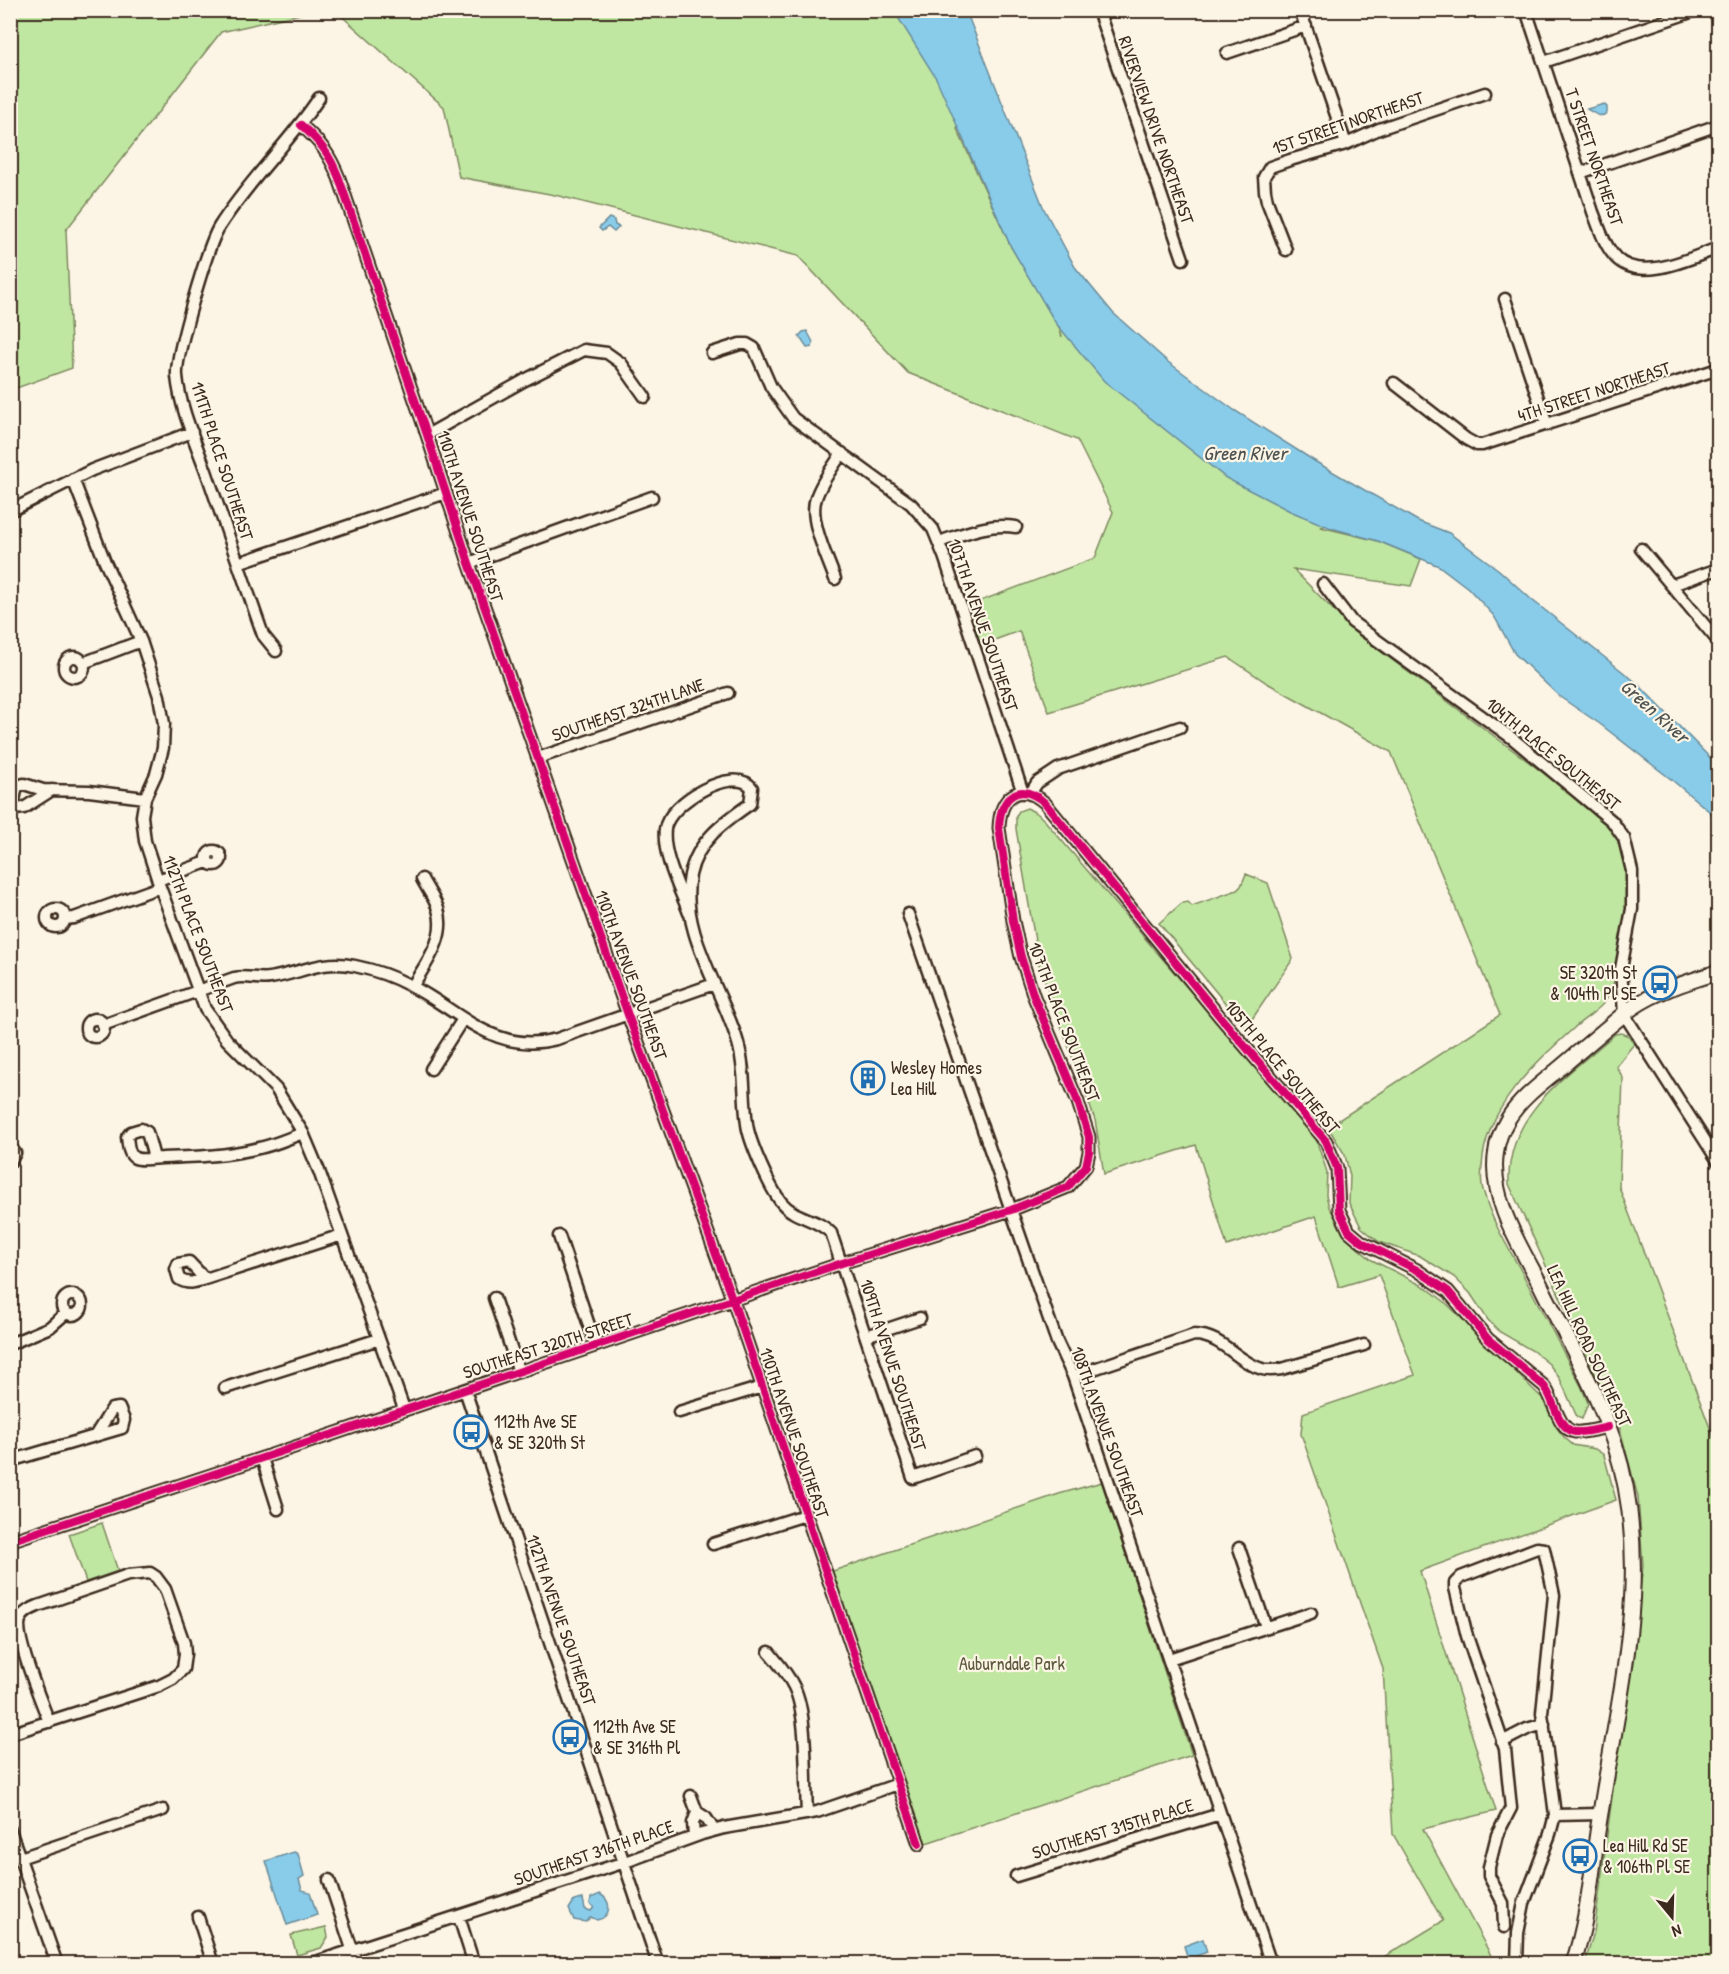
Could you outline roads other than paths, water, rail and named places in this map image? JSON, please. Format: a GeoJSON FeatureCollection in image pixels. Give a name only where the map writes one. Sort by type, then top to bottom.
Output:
{"type":"FeatureCollection","features":[{"type":"Feature","properties":{"kind":"main road"},"geometry":{"type":"LineString","coordinates":[[1624,1014],[1640,1001],[1655,994],[1719,972]]}},
{"type":"Feature","properties":{"kind":"main road","name":"LEA HILL ROAD SOUTHEAST"},"geometry":{"type":"LineString","coordinates":[[1573,1964],[1585,1917],[1630,1629],[1634,1565],[1630,1504],[1626,1482],[1608,1427],[1508,1218],[1496,1182],[1495,1166],[1501,1133],[1509,1117],[1527,1097],[1624,1014]]}},
{"type":"Feature","properties":{"kind":"street","name":"RIVERVIEW DRIVE NORTHEAST"},"geometry":{"type":"LineString","coordinates":[[1098,10],[1183,259]]}},
{"type":"Feature","properties":{"kind":"street"},"geometry":{"type":"LineString","coordinates":[[1300,10],[1346,144]]}},
{"type":"Feature","properties":{"kind":"street","name":"T STREET NORTHEAST"},"geometry":{"type":"LineString","coordinates":[[1526,10],[1599,226],[1605,242],[1617,259],[1638,269],[1670,265],[1719,248]]}},
{"type":"Feature","properties":{"kind":"street"},"geometry":{"type":"LineString","coordinates":[[1544,62],[1697,10]]}},
{"type":"Feature","properties":{"kind":"street"},"geometry":{"type":"LineString","coordinates":[[1227,53],[1306,26]]}},
{"type":"Feature","properties":{"kind":"street","name":"1ST STREET NORTHEAST"},"geometry":{"type":"LineString","coordinates":[[1286,250],[1267,201],[1264,183],[1266,171],[1275,165],[1346,144],[1379,129],[1485,93]]}},
{"type":"Feature","properties":{"kind":"street","name":"111TH PLACE SOUTHEAST"},"geometry":{"type":"LineString","coordinates":[[276,651],[263,635],[192,432],[180,394],[177,366],[218,229],[301,125],[319,98]]}},
{"type":"Feature","properties":{"kind":"street","name":"110TH AVENUE SOUTHEAST"},"geometry":{"type":"LineString","coordinates":[[301,125],[322,144],[332,160],[469,563],[628,1015],[733,1300],[919,1844]]}},
{"type":"Feature","properties":{"kind":"street"},"geometry":{"type":"LineString","coordinates":[[1580,173],[1719,125]]}},
{"type":"Feature","properties":{"kind":"street"},"geometry":{"type":"LineString","coordinates":[[1505,299],[1547,425]]}},
{"type":"Feature","properties":{"kind":"street","name":"107TH AVENUE SOUTHEAST"},"geometry":{"type":"LineString","coordinates":[[712,353],[744,343],[754,348],[771,387],[787,411],[806,428],[911,504],[927,520],[939,542],[1026,793]]}},
{"type":"Feature","properties":{"kind":"street"},"geometry":{"type":"LineString","coordinates":[[427,435],[584,350],[607,353],[621,363],[645,397]]}},
{"type":"Feature","properties":{"kind":"street","name":"4TH STREET NORTHEAST"},"geometry":{"type":"LineString","coordinates":[[1394,383],[1479,446],[1719,369]]}},
{"type":"Feature","properties":{"kind":"street"},"geometry":{"type":"LineString","coordinates":[[10,511],[92,470],[192,432]]}},
{"type":"Feature","properties":{"kind":"street"},"geometry":{"type":"LineString","coordinates":[[835,579],[817,524],[814,504],[819,489],[842,453]]}},
{"type":"Feature","properties":{"kind":"street","name":"112TH PLACE SOUTHEAST"},"geometry":{"type":"LineString","coordinates":[[73,479],[105,562],[141,641],[159,696],[164,731],[160,759],[145,798],[142,816],[144,833],[159,884],[198,991],[216,1027],[276,1089],[303,1133],[319,1171],[404,1409]]}},
{"type":"Feature","properties":{"kind":"street"},"geometry":{"type":"LineString","coordinates":[[238,563],[446,493]]}},
{"type":"Feature","properties":{"kind":"street"},"geometry":{"type":"LineString","coordinates":[[469,563],[652,497]]}},
{"type":"Feature","properties":{"kind":"street"},"geometry":{"type":"LineString","coordinates":[[939,542],[980,528],[998,525],[1016,527]]}},
{"type":"Feature","properties":{"kind":"street"},"geometry":{"type":"LineString","coordinates":[[1641,549],[1719,640]]}},
{"type":"Feature","properties":{"kind":"street"},"geometry":{"type":"LineString","coordinates":[[1672,585],[1719,569]]}},
{"type":"Feature","properties":{"kind":"street","name":"104TH PLACE SOUTHEAST"},"geometry":{"type":"LineString","coordinates":[[1323,584],[1352,622],[1512,738],[1612,821],[1624,838],[1632,871],[1632,909],[1621,969],[1624,1014]]}},
{"type":"Feature","properties":{"kind":"street"},"geometry":{"type":"LineString","coordinates":[[83,663],[141,641]]}},
{"type":"Feature","properties":{"kind":"street","name":"SOUTHEAST 324TH LANE"},"geometry":{"type":"LineString","coordinates":[[538,758],[728,693]]}},
{"type":"Feature","properties":{"kind":"street","name":"107TH PLACE SOUTHEAST"},"geometry":{"type":"LineString","coordinates":[[1086,1166],[1090,1144],[1085,1121],[1027,977],[1013,921],[999,815],[1003,804],[1010,797],[1026,793],[1058,769],[1180,727]]}},
{"type":"Feature","properties":{"kind":"street","name":"109TH AVENUE SOUTHEAST"},"geometry":{"type":"LineString","coordinates":[[689,913],[690,875],[700,848],[725,821],[750,804],[752,788],[748,782],[733,781],[699,792],[677,807],[668,820],[665,831],[670,863],[714,984],[730,1019],[744,1065],[746,1114],[750,1138],[782,1203],[798,1215],[819,1222],[831,1233],[913,1478],[975,1456]]}},
{"type":"Feature","properties":{"kind":"street"},"geometry":{"type":"LineString","coordinates":[[52,790],[90,791],[145,798]]}},
{"type":"Feature","properties":{"kind":"street","name":"105TH PLACE SOUTHEAST"},"geometry":{"type":"LineString","coordinates":[[1026,793],[1040,798],[1057,816],[1221,1018],[1320,1132],[1335,1158],[1339,1210],[1349,1231],[1362,1242],[1417,1270],[1448,1291],[1488,1339],[1544,1386],[1551,1395],[1560,1418],[1568,1428],[1577,1432],[1608,1427]]}},
{"type":"Feature","properties":{"kind":"street"},"geometry":{"type":"LineString","coordinates":[[65,919],[74,918],[159,884],[207,862]]}},
{"type":"Feature","properties":{"kind":"street"},"geometry":{"type":"LineString","coordinates":[[412,987],[437,945],[440,929],[438,908],[422,879]]}},
{"type":"Feature","properties":{"kind":"street","name":"108TH AVENUE SOUTHEAST"},"geometry":{"type":"LineString","coordinates":[[908,914],[1057,1342],[1072,1376],[1271,1964]]}},
{"type":"Feature","properties":{"kind":"street"},"geometry":{"type":"LineString","coordinates":[[103,1025],[234,978],[246,976],[268,978],[330,963],[367,969],[412,987],[463,1020],[502,1038],[534,1043],[628,1015],[714,984]]}},
{"type":"Feature","properties":{"kind":"street"},"geometry":{"type":"LineString","coordinates":[[1624,1014],[1719,1161]]}},
{"type":"Feature","properties":{"kind":"street"},"geometry":{"type":"LineString","coordinates":[[431,1069],[463,1020]]}},
{"type":"Feature","properties":{"kind":"street"},"geometry":{"type":"LineString","coordinates":[[154,1158],[213,1156],[262,1148],[303,1133]]}},
{"type":"Feature","properties":{"kind":"street"},"geometry":{"type":"LineString","coordinates":[[10,1146],[15,1153],[10,1162]]}},
{"type":"Feature","properties":{"kind":"street","name":"SOUTHEAST 320TH STREET"},"geometry":{"type":"LineString","coordinates":[[10,1540],[262,1458],[842,1263],[1011,1210],[1068,1187],[1086,1166]]}},
{"type":"Feature","properties":{"kind":"street"},"geometry":{"type":"LineString","coordinates":[[205,1279],[342,1235]]}},
{"type":"Feature","properties":{"kind":"street"},"geometry":{"type":"LineString","coordinates":[[559,1236],[596,1346]]}},
{"type":"Feature","properties":{"kind":"street"},"geometry":{"type":"LineString","coordinates":[[494,1298],[519,1372]]}},
{"type":"Feature","properties":{"kind":"street"},"geometry":{"type":"LineString","coordinates":[[10,1344],[50,1327],[66,1313]]}},
{"type":"Feature","properties":{"kind":"street"},"geometry":{"type":"LineString","coordinates":[[866,1336],[920,1318]]}},
{"type":"Feature","properties":{"kind":"street"},"geometry":{"type":"LineString","coordinates":[[1072,1376],[1194,1335],[1204,1335],[1221,1343],[1261,1369],[1270,1370],[1282,1369],[1364,1345]]}},
{"type":"Feature","properties":{"kind":"street"},"geometry":{"type":"LineString","coordinates":[[225,1388],[379,1339]]}},
{"type":"Feature","properties":{"kind":"street"},"geometry":{"type":"LineString","coordinates":[[679,1412],[762,1387]]}},
{"type":"Feature","properties":{"kind":"street","name":"112TH AVENUE SOUTHEAST"},"geometry":{"type":"LineString","coordinates":[[465,1390],[658,1964]]}},
{"type":"Feature","properties":{"kind":"street"},"geometry":{"type":"LineString","coordinates":[[10,1461],[95,1436]]}},
{"type":"Feature","properties":{"kind":"street"},"geometry":{"type":"LineString","coordinates":[[262,1458],[278,1509]]}},
{"type":"Feature","properties":{"kind":"street"},"geometry":{"type":"LineString","coordinates":[[713,1544],[805,1515]]}},
{"type":"Feature","properties":{"kind":"street"},"geometry":{"type":"LineString","coordinates":[[1239,1548],[1266,1628]]}},
{"type":"Feature","properties":{"kind":"street"},"geometry":{"type":"LineString","coordinates":[[1504,1927],[1503,1903],[1489,1876],[1488,1867],[1497,1835],[1509,1814],[1511,1802],[1504,1749],[1467,1636],[1455,1583],[1461,1577],[1537,1548],[1544,1549],[1554,1595],[1542,1713],[1555,1815],[1524,1903],[1518,1933],[1517,1964]]}},
{"type":"Feature","properties":{"kind":"street"},"geometry":{"type":"LineString","coordinates":[[10,1734],[49,1722],[159,1686],[173,1679],[183,1669],[186,1654],[181,1633],[165,1589],[156,1577],[150,1573],[128,1575],[28,1610],[20,1620],[22,1643],[49,1722]]}},
{"type":"Feature","properties":{"kind":"street"},"geometry":{"type":"LineString","coordinates":[[1169,1659],[1311,1613]]}},
{"type":"Feature","properties":{"kind":"street"},"geometry":{"type":"LineString","coordinates":[[769,1652],[791,1679],[799,1700],[803,1727],[807,1814]]}},
{"type":"Feature","properties":{"kind":"street"},"geometry":{"type":"LineString","coordinates":[[1502,1742],[1544,1724]]}},
{"type":"Feature","properties":{"kind":"street","name":"SOUTHEAST 316TH PLACE"},"geometry":{"type":"LineString","coordinates":[[303,1964],[459,1917],[714,1830],[807,1814],[834,1807],[898,1784]]}},
{"type":"Feature","properties":{"kind":"street"},"geometry":{"type":"LineString","coordinates":[[691,1796],[697,1812],[709,1822],[714,1830]]}},
{"type":"Feature","properties":{"kind":"street"},"geometry":{"type":"LineString","coordinates":[[20,1858],[163,1810]]}},
{"type":"Feature","properties":{"kind":"street"},"geometry":{"type":"LineString","coordinates":[[694,1837],[693,1822],[697,1812]]}},
{"type":"Feature","properties":{"kind":"street","name":"SOUTHEAST 315TH PLACE"},"geometry":{"type":"LineString","coordinates":[[1016,1876],[1220,1814]]}},
{"type":"Feature","properties":{"kind":"street"},"geometry":{"type":"LineString","coordinates":[[1555,1815],[1600,1814]]}},
{"type":"Feature","properties":{"kind":"street"},"geometry":{"type":"LineString","coordinates":[[11,1832],[57,1964]]}},
{"type":"Feature","properties":{"kind":"street"},"geometry":{"type":"LineString","coordinates":[[329,1880],[357,1964]]}},
{"type":"Feature","properties":{"kind":"street"},"geometry":{"type":"LineString","coordinates":[[198,1917],[213,1964]]}},
{"type":"Feature","properties":{"kind":"street"},"geometry":{"type":"LineString","coordinates":[[459,1917],[474,1964]]}},
{"type":"Feature","properties":{"kind":"water","name":"Green River"},"geometry":{"type":"Polygon","coordinates":[[[894,11],[966,11],[1044,209],[1075,267],[1113,313],[1168,362],[1234,410],[1316,462],[1418,521],[1449,533],[1499,570],[1532,600],[1637,683],[1718,766],[1718,825],[1710,812],[1672,780],[1600,724],[1560,697],[1515,654],[1494,616],[1468,588],[1439,566],[1378,541],[1331,528],[1290,511],[1226,478],[1104,381],[1055,322],[1011,247],[936,78],[894,11]]]}},
{"type":"Feature","properties":{"kind":"water"},"geometry":{"type":"Polygon","coordinates":[[[1604,104],[1607,107],[1607,113],[1602,115],[1597,115],[1587,109],[1604,104]]]}},
{"type":"Feature","properties":{"kind":"water"},"geometry":{"type":"Polygon","coordinates":[[[609,218],[614,220],[615,225],[619,227],[614,232],[608,227],[602,231],[599,228],[609,218]]]}},
{"type":"Feature","properties":{"kind":"water"},"geometry":{"type":"Polygon","coordinates":[[[807,331],[813,342],[812,347],[807,348],[799,336],[807,331]]]}},
{"type":"Feature","properties":{"kind":"water"},"geometry":{"type":"Polygon","coordinates":[[[294,1852],[298,1854],[304,1876],[299,1879],[302,1890],[310,1892],[317,1915],[287,1925],[266,1861],[294,1852]]]}},
{"type":"Feature","properties":{"kind":"water"},"geometry":{"type":"Polygon","coordinates":[[[600,1894],[607,1901],[609,1909],[605,1916],[597,1920],[591,1917],[586,1922],[574,1920],[569,1909],[574,1901],[583,1899],[585,1909],[591,1911],[594,1907],[590,1904],[591,1898],[600,1894]]]}},
{"type":"Feature","properties":{"kind":"water"},"geometry":{"type":"Polygon","coordinates":[[[1203,1939],[1207,1952],[1188,1959],[1184,1946],[1203,1939]]]}},
{"type":"Feature","properties":{"kind":"place","name":"SE 320th St & 104th Pl SE"},"geometry":{"type":"Point","coordinates":[1660,983]}},
{"type":"Feature","properties":{"kind":"place","name":"Wesley Homes Lea Hill"},"geometry":{"type":"Point","coordinates":[868,1078]}},
{"type":"Feature","properties":{"kind":"place","name":"112th Ave SE & SE 320th St"},"geometry":{"type":"Point","coordinates":[471,1432]}},
{"type":"Feature","properties":{"kind":"place","name":"112th Ave SE & SE 316th Pl"},"geometry":{"type":"Point","coordinates":[570,1737]}},
{"type":"Feature","properties":{"kind":"place","name":"Lea Hill Rd SE & 106th Pl SE"},"geometry":{"type":"Point","coordinates":[1580,1856]}},
{"type":"Feature","properties":{"kind":"park label","name":"Auburndale Park"},"geometry":{"type":"Point","coordinates":[1012,1664]}}]}
